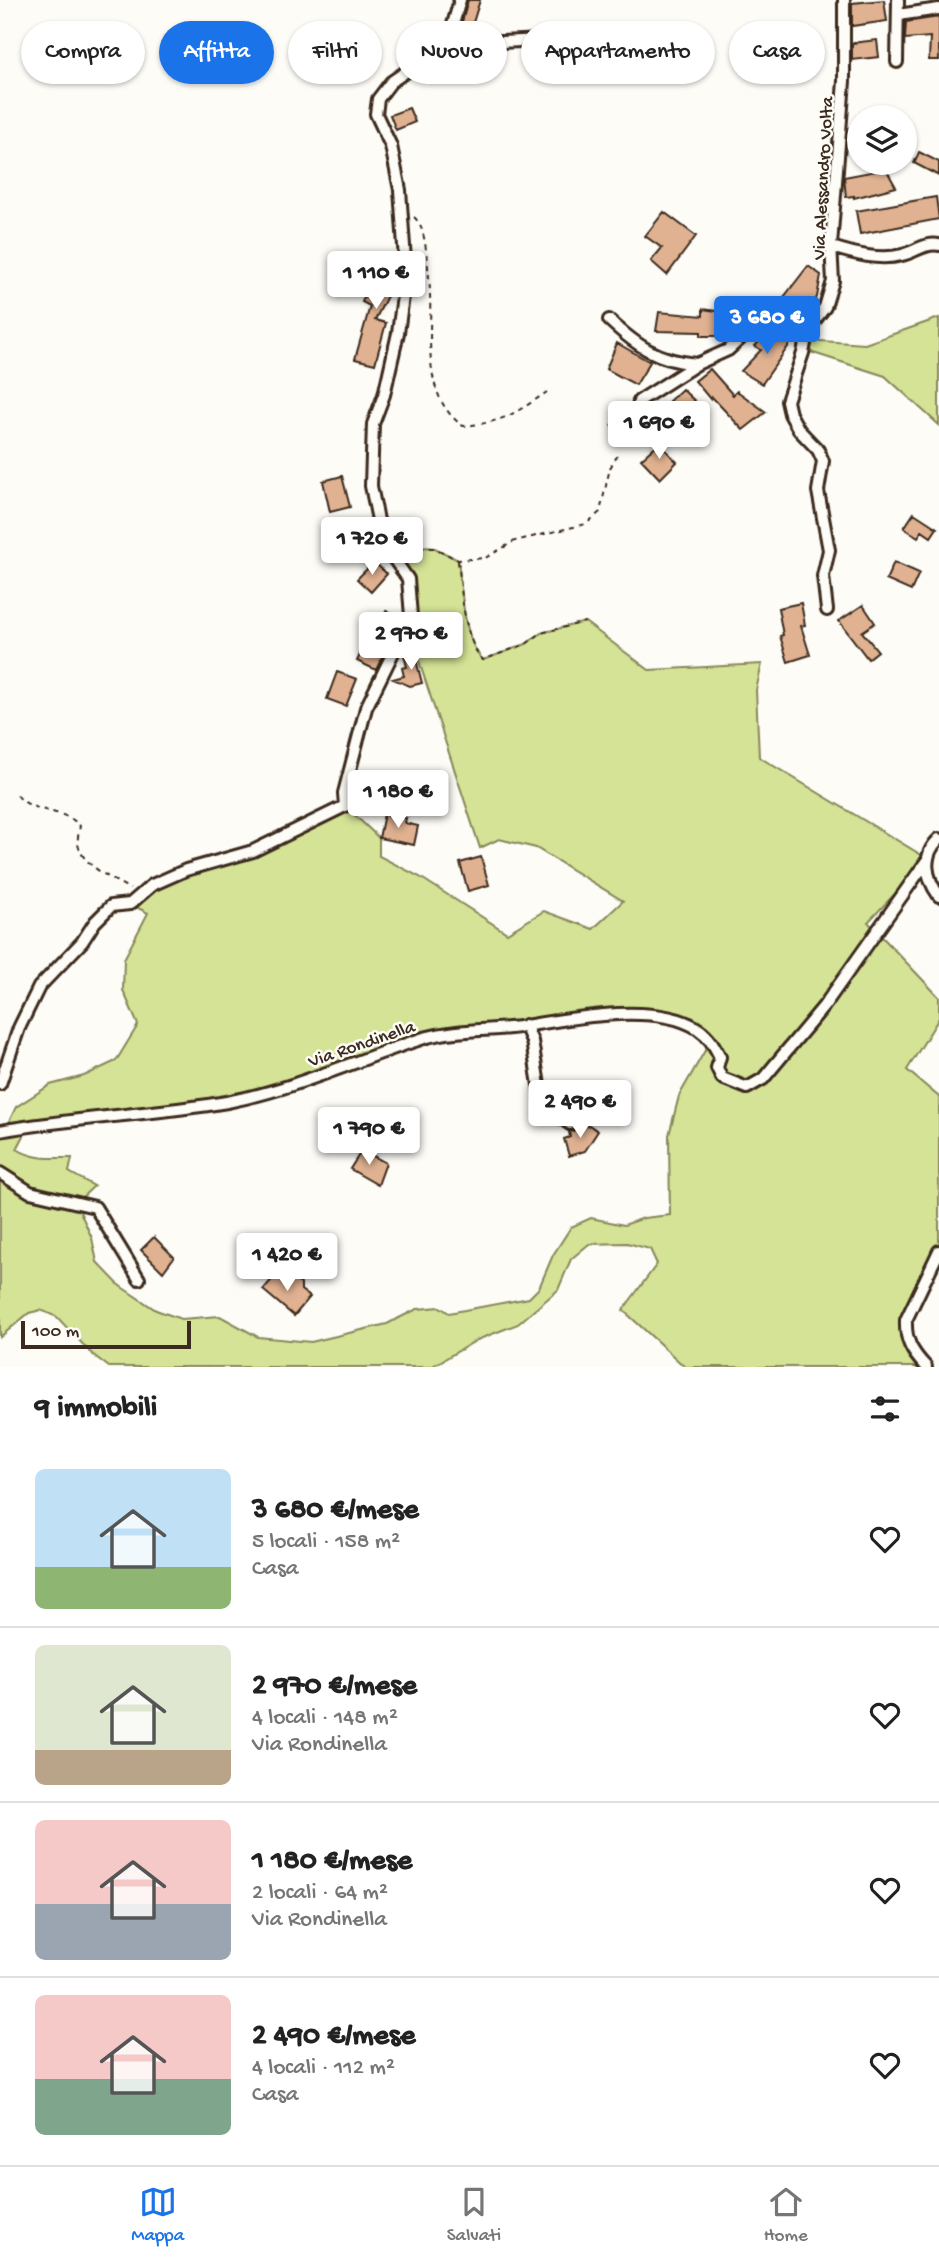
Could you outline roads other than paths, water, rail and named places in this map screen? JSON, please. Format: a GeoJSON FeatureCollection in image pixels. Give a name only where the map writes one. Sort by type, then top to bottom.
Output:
{"type":"FeatureCollection","features":[{"type":"Feature","properties":{"kind":"street"},"geometry":{"type":"LineString","coordinates":[[454,21],[460,0]]}},
{"type":"Feature","properties":{"kind":"street","name":"Via Alessandro Volta"},"geometry":{"type":"LineString","coordinates":[[827,610],[823,576],[829,550],[818,491],[823,461],[818,450],[799,430],[790,414],[787,401],[808,330],[825,307],[833,281],[832,247],[844,81],[844,0]]}},
{"type":"Feature","properties":{"kind":"street"},"geometry":{"type":"LineString","coordinates":[[897,62],[898,0]]}},
{"type":"Feature","properties":{"kind":"street"},"geometry":{"type":"LineString","coordinates":[[898,15],[939,9]]}},
{"type":"Feature","properties":{"kind":"street"},"geometry":{"type":"LineString","coordinates":[[0,1084],[19,1028],[39,987],[82,942],[95,922],[111,906],[130,904],[152,885],[186,870],[253,851],[345,806],[344,793],[366,708],[411,616],[408,579],[387,549],[380,530],[371,486],[371,444],[404,300],[406,274],[403,218],[391,146],[376,114],[378,99],[396,79]]}},
{"type":"Feature","properties":{"kind":"street"},"geometry":{"type":"LineString","coordinates":[[832,247],[882,256],[901,256],[932,244],[939,245]]}},
{"type":"Feature","properties":{"kind":"street"},"geometry":{"type":"LineString","coordinates":[[650,429],[638,410],[639,401],[697,364],[729,350],[763,318],[773,319],[798,331],[808,330]]}},
{"type":"Feature","properties":{"kind":"street"},"geometry":{"type":"LineString","coordinates":[[609,320],[653,354],[674,362],[697,364]]}},
{"type":"Feature","properties":{"kind":"street"},"geometry":{"type":"LineString","coordinates":[[939,839],[928,859],[929,877],[939,896]]}},
{"type":"Feature","properties":{"kind":"street","name":"Via Rondinella"},"geometry":{"type":"LineString","coordinates":[[0,1131],[229,1101],[339,1070],[426,1038],[459,1031],[605,1016],[674,1019],[697,1028],[711,1040],[720,1057],[717,1068],[722,1078],[747,1088],[763,1079],[824,1006],[928,859]]}},
{"type":"Feature","properties":{"kind":"street"},"geometry":{"type":"LineString","coordinates":[[525,1026],[532,1041],[541,1098],[545,1106],[570,1124]]}},
{"type":"Feature","properties":{"kind":"street"},"geometry":{"type":"LineString","coordinates":[[0,1173],[30,1192],[95,1207],[139,1279]]}},
{"type":"Feature","properties":{"kind":"street"},"geometry":{"type":"LineString","coordinates":[[926,1367],[909,1347],[905,1333],[906,1320],[939,1251]]}}]}
